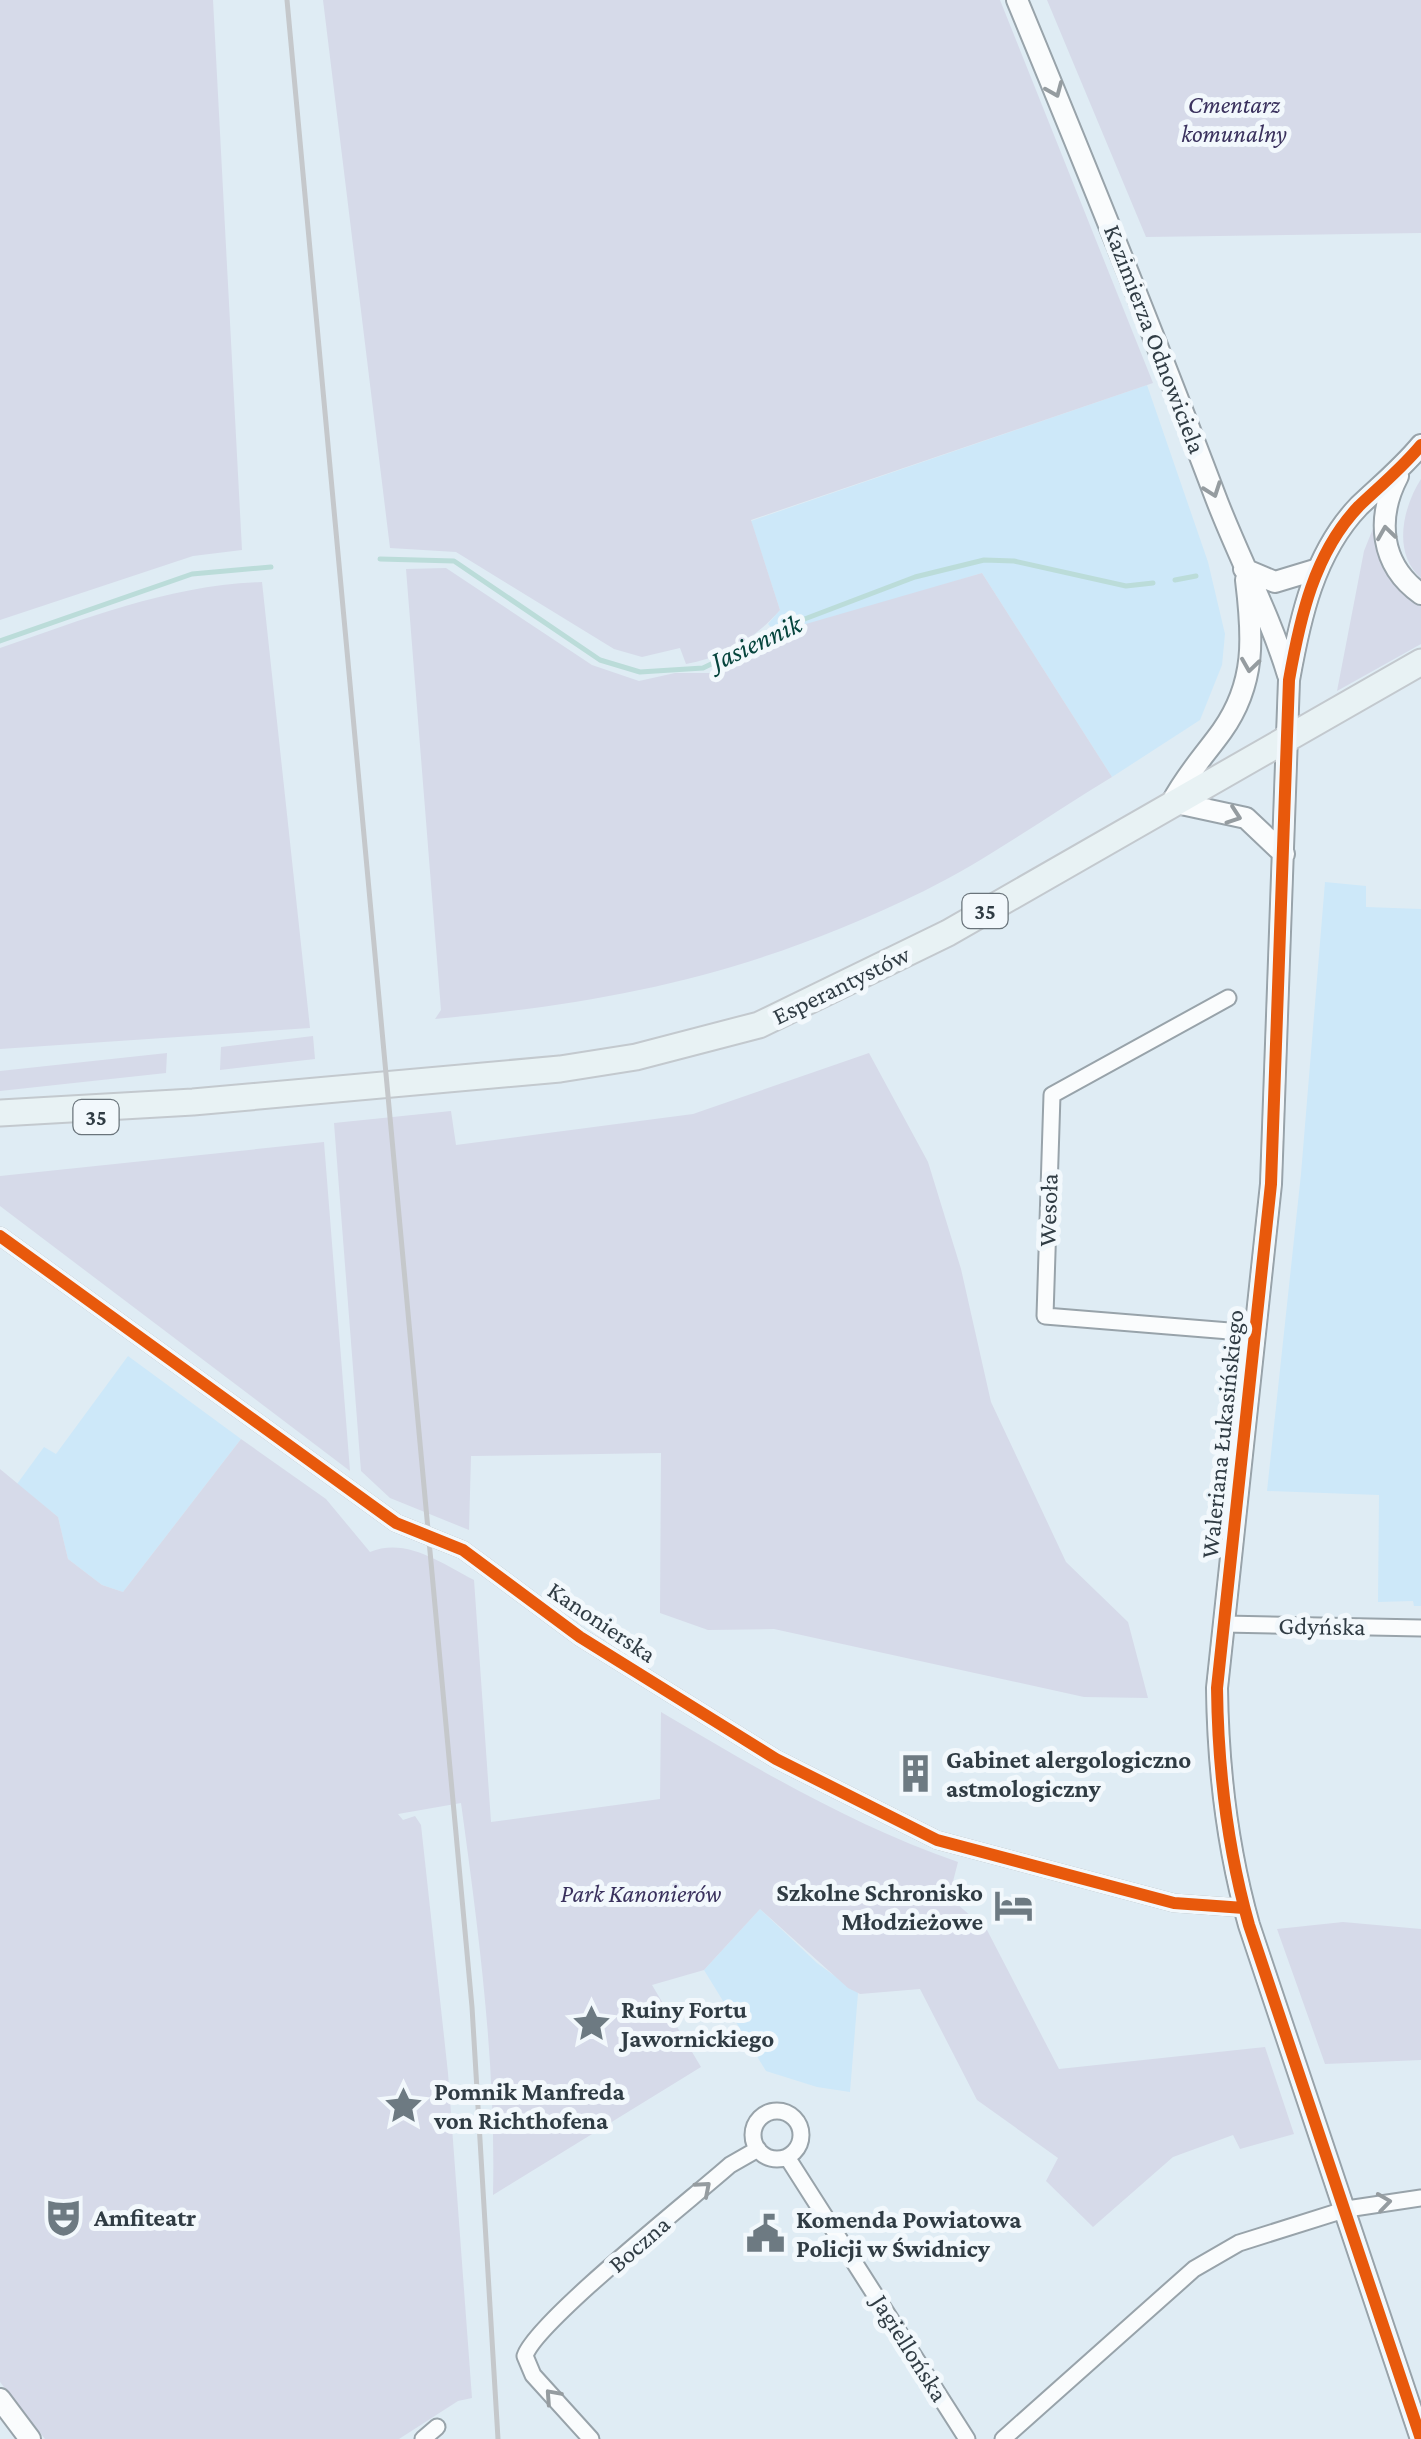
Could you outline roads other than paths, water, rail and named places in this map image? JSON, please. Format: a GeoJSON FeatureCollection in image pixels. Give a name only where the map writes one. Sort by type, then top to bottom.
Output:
{"type":"FeatureCollection","features":[{"type":"Feature","properties":{"kind":"main road","name":"Esperantystów"},"geometry":{"type":"LineString","coordinates":[[0,1113],[193,1102],[560,1069],[636,1058],[726,1035],[794,1010],[948,933],[1421,662]]}},
{"type":"Feature","properties":{"kind":"main road","name":"Esperantystów"},"geometry":{"type":"LineString","coordinates":[[0,1130],[193,1102]]}},
{"type":"Feature","properties":{"kind":"street","name":"Kazimierza Odnowiciela"},"geometry":{"type":"LineString","coordinates":[[1017,0],[1139,293],[1244,568],[1267,612],[1289,680]]}},
{"type":"Feature","properties":{"kind":"street","name":"Waleriana Łukasińskiego"},"geometry":{"type":"LineString","coordinates":[[1421,446],[1357,508],[1318,569],[1302,616],[1289,680],[1270,1184],[1224,1624],[1216,1750],[1244,1908],[1421,2439]]}},
{"type":"Feature","properties":{"kind":"street","name":"Waleriana Łukasińskiego"},"geometry":{"type":"LineString","coordinates":[[1404,466],[1390,492],[1383,530],[1395,566],[1421,594]]}},
{"type":"Feature","properties":{"kind":"street"},"geometry":{"type":"LineString","coordinates":[[1284,854],[1246,818],[1172,802],[1187,772],[1235,711],[1248,682],[1252,650],[1244,568],[1275,582],[1318,569]]}},
{"type":"Feature","properties":{"kind":"street","name":"Wesoła"},"geometry":{"type":"LineString","coordinates":[[1228,998],[1052,1095],[1045,1316],[1254,1333]]}},
{"type":"Feature","properties":{"kind":"street","name":"Kanonierska"},"geometry":{"type":"LineString","coordinates":[[0,1236],[396,1522],[463,1550],[580,1637],[776,1760],[937,1840],[1174,1903],[1244,1908]]}},
{"type":"Feature","properties":{"kind":"street","name":"Gdyńska"},"geometry":{"type":"LineString","coordinates":[[1224,1624],[1421,1628]]}},
{"type":"Feature","properties":{"kind":"street"},"geometry":{"type":"LineString","coordinates":[[783,2112],[796,2122],[801,2137],[787,2157],[771,2158],[758,2149],[753,2133],[760,2118],[783,2112]]}},
{"type":"Feature","properties":{"kind":"street","name":"Boczna"},"geometry":{"type":"LineString","coordinates":[[591,2439],[533,2375],[525,2356],[528,2347],[556,2316],[730,2165],[758,2149]]}},
{"type":"Feature","properties":{"kind":"street","name":"Jagiellońska"},"geometry":{"type":"LineString","coordinates":[[787,2157],[967,2439]]}},
{"type":"Feature","properties":{"kind":"street"},"geometry":{"type":"LineString","coordinates":[[1003,2439],[1194,2269],[1240,2244],[1347,2209],[1421,2198]]}},
{"type":"Feature","properties":{"kind":"street"},"geometry":{"type":"LineString","coordinates":[[0,2399],[30,2439]]}},
{"type":"Feature","properties":{"kind":"street"},"geometry":{"type":"LineString","coordinates":[[423,2439],[437,2428]]}},
{"type":"Feature","properties":{"kind":"waterway","name":"Jasiennik"},"geometry":{"type":"LineString","coordinates":[[380,559],[454,561],[600,660],[640,672],[703,668],[802,620],[915,577],[984,560],[1014,561],[1126,586],[1153,583]]}},
{"type":"Feature","properties":{"kind":"waterway","name":"Jasiennik"},"geometry":{"type":"LineString","coordinates":[[0,641],[192,574],[271,567]]}},
{"type":"Feature","properties":{"kind":"waterway","name":"Jasiennik"},"geometry":{"type":"LineString","coordinates":[[1175,580],[1196,576]]}},
{"type":"Feature","properties":{"kind":"railway"},"geometry":{"type":"LineString","coordinates":[[287,0],[472,2007],[498,2439]]}},
{"type":"Feature","properties":{"kind":"place","name":"Gabinet alergologiczno astmologiczny"},"geometry":{"type":"Point","coordinates":[916,1773]}},
{"type":"Feature","properties":{"kind":"place","name":"Szkolne Schronisko Młodzieżowe"},"geometry":{"type":"Point","coordinates":[1013,1906]}},
{"type":"Feature","properties":{"kind":"place","name":"Ruiny Fortu Jawornickiego"},"geometry":{"type":"Point","coordinates":[591,2023]}},
{"type":"Feature","properties":{"kind":"place","name":"Pomnik Manfreda von Richthofena"},"geometry":{"type":"Point","coordinates":[404,2105]}},
{"type":"Feature","properties":{"kind":"place","name":"Amfiteatr"},"geometry":{"type":"Point","coordinates":[64,2217]}},
{"type":"Feature","properties":{"kind":"place","name":"Komenda Powiatowa Policji w Świdnicy"},"geometry":{"type":"Point","coordinates":[766,2233]}},
{"type":"Feature","properties":{"kind":"park label","name":"Cmentarz komunalny"},"geometry":{"type":"Point","coordinates":[1234,118]}},
{"type":"Feature","properties":{"kind":"park label","name":"Park Kanonierów"},"geometry":{"type":"Point","coordinates":[641,1893]}}]}
